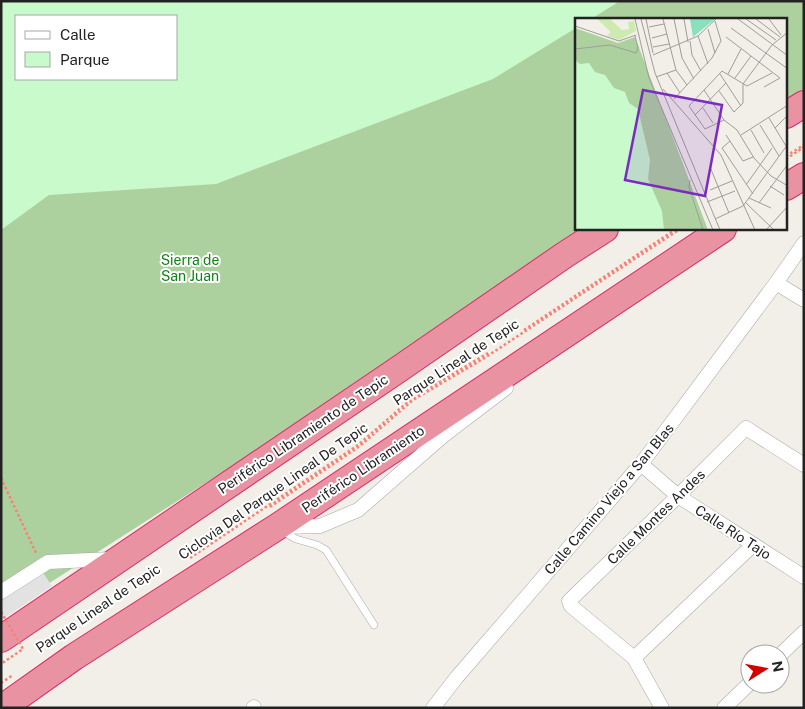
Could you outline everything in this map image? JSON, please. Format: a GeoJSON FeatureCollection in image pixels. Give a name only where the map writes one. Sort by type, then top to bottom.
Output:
{"type":"FeatureCollection","features":[{"type":"Feature","properties":{"kind":"highway"},"geometry":{"type":"LineString","coordinates":[[788,113],[804,104]]}},
{"type":"Feature","properties":{"kind":"highway"},"geometry":{"type":"LineString","coordinates":[[788,186],[804,176]]}},
{"type":"Feature","properties":{"kind":"highway","name":"Periférico Libramiento de Tepic"},"geometry":{"type":"LineString","coordinates":[[1,639],[603,230]]}},
{"type":"Feature","properties":{"kind":"highway","name":"Periférico Libramiento"},"geometry":{"type":"LineString","coordinates":[[2,708],[74,657],[276,527],[721,230]]}},
{"type":"Feature","properties":{"kind":"street","name":"Calle Camino Viejo a San Blas"},"geometry":{"type":"LineString","coordinates":[[432,708],[641,464],[804,243]]}},
{"type":"Feature","properties":{"kind":"street"},"geometry":{"type":"LineString","coordinates":[[776,283],[804,300]]}},
{"type":"Feature","properties":{"kind":"street","name":"Calle Montes Andes"},"geometry":{"type":"LineString","coordinates":[[634,658],[571,606],[569,601],[746,428],[804,466]]}},
{"type":"Feature","properties":{"kind":"street","name":"Calle Río Tajo"},"geometry":{"type":"LineString","coordinates":[[641,464],[678,496],[804,577]]}},
{"type":"Feature","properties":{"kind":"street"},"geometry":{"type":"LineString","coordinates":[[662,708],[634,658],[753,545]]}},
{"type":"Feature","properties":{"kind":"street"},"geometry":{"type":"LineString","coordinates":[[1,592],[48,562],[120,559]]}},
{"type":"Feature","properties":{"kind":"street"},"geometry":{"type":"LineString","coordinates":[[790,645],[804,632]]}},
{"type":"Feature","properties":{"kind":"street"},"geometry":{"type":"LineString","coordinates":[[724,708],[740,693]]}},
{"type":"Feature","properties":{"kind":"lane"},"geometry":{"type":"LineString","coordinates":[[276,527],[296,539],[317,545],[326,550],[374,625]]}},
{"type":"Feature","properties":{"kind":"path"},"geometry":{"type":"LineString","coordinates":[[788,157],[804,146]]}},
{"type":"Feature","properties":{"kind":"path","name":"Parque Lineal de Tepic"},"geometry":{"type":"LineString","coordinates":[[185,563],[358,445],[411,399],[486,354],[674,230]]}},
{"type":"Feature","properties":{"kind":"path","name":"Ciclovia Del Parque Lineal De Tepic"},"geometry":{"type":"LineString","coordinates":[[185,563],[360,446],[413,400],[483,359],[678,230]]}},
{"type":"Feature","properties":{"kind":"path"},"geometry":{"type":"LineString","coordinates":[[1,478],[42,566]]}},
{"type":"Feature","properties":{"kind":"path","name":"Parque Lineal de Tepic"},"geometry":{"type":"LineString","coordinates":[[1,612],[23,649],[1,664]]}},
{"type":"Feature","properties":{"kind":"path"},"geometry":{"type":"LineString","coordinates":[[1,684],[17,674]]}},
{"type":"Feature","properties":{"kind":"green space","name":"Sierra de San Juan"},"geometry":{"type":"Polygon","coordinates":[[[1,1],[804,1],[804,102],[788,112],[788,18],[575,18],[575,230],[600,230],[1,614],[1,1]]]}},
{"type":"Feature","properties":{"kind":"green space"},"geometry":{"type":"Polygon","coordinates":[[[1,1],[620,1],[593,18],[575,18],[575,29],[493,79],[216,184],[49,195],[1,230],[1,1]]]}},
{"type":"Feature","properties":{"kind":"shaded area"},"geometry":{"type":"Polygon","coordinates":[[[37,564],[52,586],[1,620],[1,590],[37,564]]]}}]}
